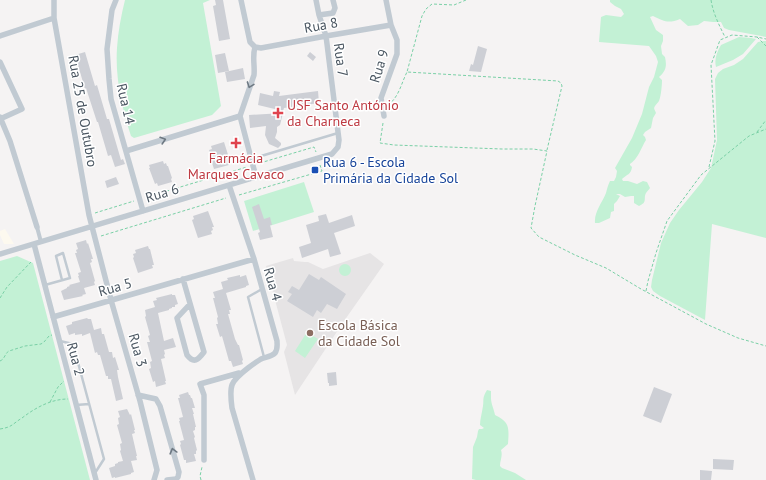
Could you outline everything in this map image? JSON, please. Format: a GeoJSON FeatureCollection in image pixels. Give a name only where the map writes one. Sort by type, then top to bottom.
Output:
{"type":"FeatureCollection","features":[{"type":"Feature","properties":{"kind":"street","name":"Rua 25 de Outubro"},"geometry":{"type":"LineString","coordinates":[[54,0],[54,18],[92,227]]}},
{"type":"Feature","properties":{"kind":"street","name":"Rua 14"},"geometry":{"type":"LineString","coordinates":[[116,0],[112,10],[107,49],[108,79],[111,99],[143,211]]}},
{"type":"Feature","properties":{"kind":"street"},"geometry":{"type":"LineString","coordinates":[[241,0],[250,42],[255,46],[253,54],[254,76],[240,116],[256,177]]}},
{"type":"Feature","properties":{"kind":"street","name":"Rua 7"},"geometry":{"type":"LineString","coordinates":[[316,0],[319,16],[326,36],[339,140],[338,147],[332,154]]}},
{"type":"Feature","properties":{"kind":"street"},"geometry":{"type":"LineString","coordinates":[[319,16],[333,13],[335,8],[333,0]]}},
{"type":"Feature","properties":{"kind":"street","name":"Rua 9"},"geometry":{"type":"LineString","coordinates":[[384,116],[381,98],[397,54],[396,40],[391,25],[386,0]]}},
{"type":"Feature","properties":{"kind":"street"},"geometry":{"type":"LineString","coordinates":[[0,36],[54,18]]}},
{"type":"Feature","properties":{"kind":"street","name":"Rua 8"},"geometry":{"type":"LineString","coordinates":[[255,46],[261,48],[391,25]]}},
{"type":"Feature","properties":{"kind":"street"},"geometry":{"type":"LineString","coordinates":[[0,62],[22,109],[0,118],[10,140],[41,242]]}},
{"type":"Feature","properties":{"kind":"street"},"geometry":{"type":"LineString","coordinates":[[126,152],[240,116]]}},
{"type":"Feature","properties":{"kind":"street","name":"Rua 6"},"geometry":{"type":"LineString","coordinates":[[0,254],[332,154]]}},
{"type":"Feature","properties":{"kind":"street","name":"Rua 4"},"geometry":{"type":"LineString","coordinates":[[229,185],[254,259],[277,341],[276,352],[271,356],[264,357],[255,362],[241,373]]}},
{"type":"Feature","properties":{"kind":"street","name":"Rua 3"},"geometry":{"type":"LineString","coordinates":[[92,227],[138,395],[156,470],[154,480]]}},
{"type":"Feature","properties":{"kind":"street","name":"Rua 2"},"geometry":{"type":"LineString","coordinates":[[34,244],[96,480]]}},
{"type":"Feature","properties":{"kind":"street","name":"Rua 5"},"geometry":{"type":"LineString","coordinates":[[53,317],[254,259]]}},
{"type":"Feature","properties":{"kind":"street"},"geometry":{"type":"LineString","coordinates":[[183,279],[204,352],[199,359],[194,360],[190,359],[187,355],[177,318],[190,304]]}},
{"type":"Feature","properties":{"kind":"street"},"geometry":{"type":"LineString","coordinates":[[204,460],[204,395],[200,384],[241,373]]}},
{"type":"Feature","properties":{"kind":"street"},"geometry":{"type":"LineString","coordinates":[[241,373],[232,383],[232,408],[253,480]]}},
{"type":"Feature","properties":{"kind":"street"},"geometry":{"type":"LineString","coordinates":[[138,395],[156,399],[160,406],[179,472],[176,479],[167,480]]}},
{"type":"Feature","properties":{"kind":"lane"},"geometry":{"type":"LineString","coordinates":[[326,108],[335,107]]}},
{"type":"Feature","properties":{"kind":"lane"},"geometry":{"type":"LineString","coordinates":[[251,159],[338,133]]}},
{"type":"Feature","properties":{"kind":"lane"},"geometry":{"type":"LineString","coordinates":[[44,285],[70,278],[63,254],[56,256],[62,280]]}},
{"type":"Feature","properties":{"kind":"lane"},"geometry":{"type":"LineString","coordinates":[[262,288],[248,296],[264,357]]}},
{"type":"Feature","properties":{"kind":"lane"},"geometry":{"type":"LineString","coordinates":[[59,341],[73,344],[104,459],[95,474]]}},
{"type":"Feature","properties":{"kind":"lane"},"geometry":{"type":"LineString","coordinates":[[76,405],[89,404]]}},
{"type":"Feature","properties":{"kind":"path"},"geometry":{"type":"LineString","coordinates":[[466,0],[454,5],[432,4],[426,9],[422,16],[407,72],[397,96],[386,106],[380,143],[394,145],[533,148],[547,151]]}},
{"type":"Feature","properties":{"kind":"path"},"geometry":{"type":"LineString","coordinates":[[711,0],[718,23],[725,38]]}},
{"type":"Feature","properties":{"kind":"path"},"geometry":{"type":"LineString","coordinates":[[709,168],[715,141],[711,65],[720,40],[732,35],[766,39]]}},
{"type":"Feature","properties":{"kind":"path"},"geometry":{"type":"LineString","coordinates":[[757,37],[766,46]]}},
{"type":"Feature","properties":{"kind":"path"},"geometry":{"type":"LineString","coordinates":[[407,72],[558,81],[561,83],[562,86],[531,228],[539,237],[575,255],[606,268],[646,292],[706,324],[738,338],[766,346]]}},
{"type":"Feature","properties":{"kind":"path"},"geometry":{"type":"LineString","coordinates":[[756,133],[766,120]]}},
{"type":"Feature","properties":{"kind":"path"},"geometry":{"type":"LineString","coordinates":[[646,292],[656,253],[668,221],[701,175],[749,136],[766,128]]}},
{"type":"Feature","properties":{"kind":"path"},"geometry":{"type":"LineString","coordinates":[[236,195],[322,171],[314,147],[260,163]]}},
{"type":"Feature","properties":{"kind":"path"},"geometry":{"type":"LineString","coordinates":[[143,198],[250,166]]}},
{"type":"Feature","properties":{"kind":"path"},"geometry":{"type":"LineString","coordinates":[[98,237],[230,198]]}},
{"type":"Feature","properties":{"kind":"path"},"geometry":{"type":"LineString","coordinates":[[92,214],[137,200]]}},
{"type":"Feature","properties":{"kind":"path"},"geometry":{"type":"LineString","coordinates":[[0,298],[7,287],[31,262]]}},
{"type":"Feature","properties":{"kind":"path"},"geometry":{"type":"LineString","coordinates":[[0,361],[9,351],[25,346],[41,344],[49,336],[57,333]]}},
{"type":"Feature","properties":{"kind":"path"},"geometry":{"type":"LineString","coordinates":[[49,402],[62,382],[69,380]]}},
{"type":"Feature","properties":{"kind":"path"},"geometry":{"type":"LineString","coordinates":[[0,429],[11,426],[20,418],[49,402],[74,398]]}},
{"type":"Feature","properties":{"kind":"path"},"geometry":{"type":"LineString","coordinates":[[201,480],[200,476],[204,460]]}},
{"type":"Feature","properties":{"kind":"shaded area"},"geometry":{"type":"Polygon","coordinates":[[[5,229],[14,244],[4,244],[0,231],[5,229]]]}},
{"type":"Feature","properties":{"kind":"shaded area","name":"Escola Básica da Cidade Sol"},"geometry":{"type":"Polygon","coordinates":[[[370,253],[384,264],[295,395],[284,352],[287,345],[266,266],[293,258],[294,261],[308,262],[323,269],[370,253]]]}},
{"type":"Feature","properties":{"kind":"green space"},"geometry":{"type":"Polygon","coordinates":[[[125,0],[210,0],[203,3],[221,106],[212,115],[134,138],[131,136],[122,104],[117,70],[118,36],[125,0]]]}},
{"type":"Feature","properties":{"kind":"green space"},"geometry":{"type":"Polygon","coordinates":[[[610,0],[766,0],[766,37],[729,30],[724,28],[721,22],[704,21],[698,25],[688,26],[680,19],[669,22],[653,16],[650,17],[656,30],[663,35],[661,46],[662,54],[665,57],[666,66],[665,70],[659,77],[662,80],[661,93],[659,101],[654,108],[656,113],[653,118],[651,128],[643,135],[646,140],[633,162],[630,164],[632,167],[631,172],[622,179],[623,181],[637,184],[643,181],[647,182],[650,188],[645,195],[644,202],[639,206],[634,203],[634,196],[625,197],[620,194],[616,194],[620,196],[614,204],[614,211],[611,212],[610,218],[599,223],[595,223],[597,211],[606,193],[609,182],[614,181],[616,177],[617,171],[615,168],[632,138],[642,114],[649,87],[654,77],[658,62],[649,46],[599,42],[601,17],[606,15],[621,17],[624,14],[621,9],[610,2],[610,0]]]}},
{"type":"Feature","properties":{"kind":"green space"},"geometry":{"type":"Polygon","coordinates":[[[739,37],[756,39],[743,54],[716,67],[716,56],[721,45],[739,37]]]}},
{"type":"Feature","properties":{"kind":"green space"},"geometry":{"type":"Polygon","coordinates":[[[766,41],[766,238],[712,224],[705,320],[653,291],[651,287],[652,280],[661,243],[670,223],[711,168],[717,140],[715,79],[718,73],[723,69],[734,65],[743,59],[758,42],[766,41]]]}},
{"type":"Feature","properties":{"kind":"green space"},"geometry":{"type":"Polygon","coordinates":[[[304,182],[314,212],[253,231],[244,201],[304,182]]]}},
{"type":"Feature","properties":{"kind":"green space"},"geometry":{"type":"Polygon","coordinates":[[[17,256],[33,263],[90,480],[0,480],[0,261],[17,256]]]}},
{"type":"Feature","properties":{"kind":"green space"},"geometry":{"type":"Polygon","coordinates":[[[347,264],[350,265],[350,275],[343,276],[340,275],[339,268],[340,265],[347,264]]]}},
{"type":"Feature","properties":{"kind":"green space"},"geometry":{"type":"Polygon","coordinates":[[[307,332],[318,339],[305,358],[295,351],[307,332]]]}},
{"type":"Feature","properties":{"kind":"green space"},"geometry":{"type":"Polygon","coordinates":[[[487,390],[491,391],[491,402],[495,415],[504,420],[508,426],[508,444],[501,450],[502,454],[500,466],[526,480],[472,479],[473,447],[479,429],[484,428],[480,425],[480,423],[484,397],[487,390]]]}},
{"type":"Feature","properties":{"kind":"building"},"geometry":{"type":"Polygon","coordinates":[[[215,0],[223,0],[230,39],[219,41],[213,6],[216,5],[215,0]]]}},
{"type":"Feature","properties":{"kind":"building"},"geometry":{"type":"Polygon","coordinates":[[[478,46],[487,49],[481,72],[469,71],[471,64],[473,65],[478,46]]]}},
{"type":"Feature","properties":{"kind":"building"},"geometry":{"type":"Polygon","coordinates":[[[85,52],[95,86],[97,85],[107,119],[109,119],[121,160],[123,159],[125,164],[115,167],[111,155],[108,156],[75,55],[85,52]]]}},
{"type":"Feature","properties":{"kind":"building"},"geometry":{"type":"Polygon","coordinates":[[[310,52],[316,57],[313,61],[307,56],[310,52]]]}},
{"type":"Feature","properties":{"kind":"building"},"geometry":{"type":"Polygon","coordinates":[[[225,53],[229,71],[218,73],[215,55],[225,53]]]}},
{"type":"Feature","properties":{"kind":"building"},"geometry":{"type":"Polygon","coordinates":[[[243,68],[245,79],[227,82],[225,72],[243,68]]]}},
{"type":"Feature","properties":{"kind":"building"},"geometry":{"type":"Polygon","coordinates":[[[274,91],[280,92],[279,96],[318,91],[319,103],[284,108],[283,111],[258,105],[260,93],[273,96],[274,91]]]}},
{"type":"Feature","properties":{"kind":"building"},"geometry":{"type":"Polygon","coordinates":[[[283,113],[280,125],[277,127],[275,138],[281,143],[278,148],[269,144],[265,135],[266,126],[250,128],[249,115],[283,113]]]}},
{"type":"Feature","properties":{"kind":"building"},"geometry":{"type":"Polygon","coordinates":[[[224,142],[230,161],[228,162],[229,165],[214,169],[209,150],[212,149],[211,146],[224,142]]]}},
{"type":"Feature","properties":{"kind":"building"},"geometry":{"type":"Polygon","coordinates":[[[163,161],[164,164],[166,163],[168,166],[172,182],[158,186],[157,183],[155,184],[149,165],[163,161]]]}},
{"type":"Feature","properties":{"kind":"building"},"geometry":{"type":"Polygon","coordinates":[[[116,177],[119,184],[107,188],[105,181],[116,177]]]}},
{"type":"Feature","properties":{"kind":"building"},"geometry":{"type":"Polygon","coordinates":[[[259,204],[264,219],[270,217],[273,237],[260,240],[258,233],[260,232],[252,207],[259,204]]]}},
{"type":"Feature","properties":{"kind":"building"},"geometry":{"type":"Polygon","coordinates":[[[208,211],[214,227],[212,227],[212,234],[198,238],[192,220],[194,219],[193,216],[208,211]]]}},
{"type":"Feature","properties":{"kind":"building"},"geometry":{"type":"Polygon","coordinates":[[[326,214],[329,223],[352,215],[355,226],[334,233],[341,254],[330,257],[328,249],[302,258],[299,247],[311,243],[306,225],[319,221],[318,216],[326,214]]]}},
{"type":"Feature","properties":{"kind":"building"},"geometry":{"type":"Polygon","coordinates":[[[86,240],[93,259],[91,259],[92,262],[90,263],[95,285],[84,288],[86,294],[82,295],[83,296],[64,300],[61,291],[70,286],[69,285],[80,282],[78,273],[81,272],[75,253],[77,253],[76,250],[78,249],[76,243],[86,240]]]}},
{"type":"Feature","properties":{"kind":"building"},"geometry":{"type":"Polygon","coordinates":[[[148,246],[154,265],[152,265],[153,268],[138,273],[133,254],[136,253],[135,250],[148,246]]]}},
{"type":"Feature","properties":{"kind":"building"},"geometry":{"type":"Polygon","coordinates":[[[309,274],[319,280],[321,277],[346,294],[337,309],[327,304],[321,313],[317,310],[313,317],[287,301],[292,294],[288,292],[292,286],[299,290],[309,274]]]}},
{"type":"Feature","properties":{"kind":"building"},"geometry":{"type":"Polygon","coordinates":[[[240,275],[240,277],[246,275],[249,285],[226,293],[231,310],[229,310],[230,314],[228,314],[243,360],[243,364],[233,367],[231,361],[229,361],[222,336],[220,337],[216,324],[218,324],[218,317],[213,292],[223,289],[221,282],[228,280],[227,278],[240,275]]]}},
{"type":"Feature","properties":{"kind":"building"},"geometry":{"type":"Polygon","coordinates":[[[172,294],[175,295],[178,304],[169,310],[158,313],[164,341],[173,338],[176,347],[164,350],[165,358],[161,359],[166,384],[156,387],[155,381],[153,382],[149,369],[151,368],[150,362],[152,361],[147,342],[150,342],[148,336],[150,335],[145,317],[145,310],[155,307],[153,301],[157,300],[156,298],[172,294]]]}},
{"type":"Feature","properties":{"kind":"building"},"geometry":{"type":"Polygon","coordinates":[[[87,318],[91,319],[94,330],[101,328],[109,352],[112,352],[113,358],[115,357],[119,370],[117,370],[123,399],[116,401],[111,379],[108,379],[108,376],[106,376],[100,355],[98,355],[97,352],[95,353],[90,333],[82,336],[82,334],[75,335],[75,333],[69,335],[66,326],[72,324],[72,322],[87,318]]]}},
{"type":"Feature","properties":{"kind":"building"},"geometry":{"type":"Polygon","coordinates":[[[336,372],[337,385],[329,386],[327,373],[336,372]]]}},
{"type":"Feature","properties":{"kind":"building"},"geometry":{"type":"Polygon","coordinates":[[[654,387],[672,394],[661,423],[643,416],[654,387]]]}},
{"type":"Feature","properties":{"kind":"building"},"geometry":{"type":"Polygon","coordinates":[[[188,392],[192,398],[195,408],[192,408],[196,427],[193,431],[197,450],[196,454],[194,454],[196,461],[186,463],[180,445],[180,441],[184,440],[179,421],[179,418],[183,417],[178,398],[180,398],[179,395],[188,392]]]}},
{"type":"Feature","properties":{"kind":"building"},"geometry":{"type":"Polygon","coordinates":[[[127,409],[130,415],[131,414],[135,430],[135,433],[132,434],[137,460],[131,461],[134,472],[112,478],[109,468],[115,466],[118,462],[123,461],[120,451],[120,444],[122,443],[117,425],[119,424],[118,418],[120,417],[118,411],[127,409]]]}},
{"type":"Feature","properties":{"kind":"building"},"geometry":{"type":"Polygon","coordinates":[[[713,459],[734,460],[733,470],[713,469],[713,459]]]}},
{"type":"Feature","properties":{"kind":"building"},"geometry":{"type":"Polygon","coordinates":[[[700,470],[712,471],[711,480],[700,480],[700,470]]]}},
{"type":"Feature","properties":{"kind":"place","name":"USF Santo António da Charneca"},"geometry":{"type":"Point","coordinates":[278,113]}},
{"type":"Feature","properties":{"kind":"place","name":"Farmácia Marques Cavaco"},"geometry":{"type":"Point","coordinates":[236,143]}},
{"type":"Feature","properties":{"kind":"place","name":"Rua 6 - Escola Primária da Cidade Sol"},"geometry":{"type":"Point","coordinates":[315,170]}},
{"type":"Feature","properties":{"kind":"place","name":"Escola Básica da Cidade Sol"},"geometry":{"type":"Point","coordinates":[310,333]}}]}
